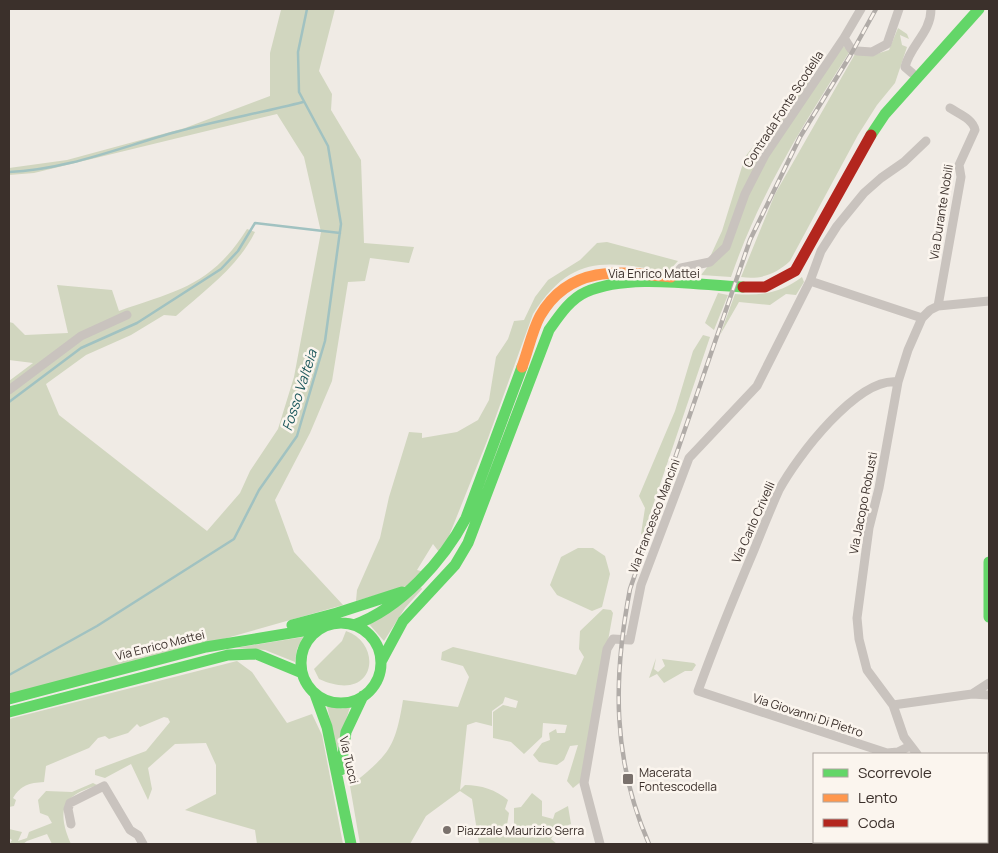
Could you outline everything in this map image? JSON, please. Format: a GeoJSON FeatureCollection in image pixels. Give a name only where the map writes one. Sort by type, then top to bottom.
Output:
{"type":"FeatureCollection","features":[{"type":"Feature","properties":{"kind":"main road","name":"Via Enrico Mattei"},"geometry":{"type":"LineString","coordinates":[[351,624],[365,621],[428,575],[454,542],[466,518],[540,317],[554,297],[578,280],[605,271],[755,283],[783,272],[800,252],[862,139],[886,103],[969,9]]}},
{"type":"Feature","properties":{"kind":"main road","name":"Via Enrico Mattei"},"geometry":{"type":"LineString","coordinates":[[382,660],[403,621],[454,565],[468,543],[549,330],[563,310],[587,291],[611,285],[765,287],[787,277],[800,264],[826,212],[885,114],[979,9]]}},
{"type":"Feature","properties":{"kind":"main road"},"geometry":{"type":"LineString","coordinates":[[989,562],[989,617]]}},
{"type":"Feature","properties":{"kind":"main road"},"geometry":{"type":"LineString","coordinates":[[206,646],[336,618],[351,624],[373,637],[382,660],[376,684],[364,696],[352,701],[338,703],[325,700],[308,685],[302,673],[301,658],[305,646],[313,634],[336,618],[354,608],[411,588]]}},
{"type":"Feature","properties":{"kind":"main road","name":"Via Enrico Mattei"},"geometry":{"type":"LineString","coordinates":[[9,699],[206,646],[321,628]]}},
{"type":"Feature","properties":{"kind":"main road","name":"Via Enrico Mattei"},"geometry":{"type":"LineString","coordinates":[[9,712],[228,654],[256,654],[302,673]]}},
{"type":"Feature","properties":{"kind":"main road","name":"Via Tucci"},"geometry":{"type":"LineString","coordinates":[[316,694],[327,727],[342,793]]}},
{"type":"Feature","properties":{"kind":"main road","name":"Via Tucci"},"geometry":{"type":"LineString","coordinates":[[342,793],[341,763],[344,740],[352,716],[364,696]]}},
{"type":"Feature","properties":{"kind":"main road"},"geometry":{"type":"LineString","coordinates":[[342,793],[351,844]]}},
{"type":"Feature","properties":{"kind":"street","name":"Contrada Fonte Scodella"},"geometry":{"type":"LineString","coordinates":[[673,277],[681,268],[710,262],[726,247],[745,194],[765,154],[844,38],[861,9]]}},
{"type":"Feature","properties":{"kind":"street"},"geometry":{"type":"LineString","coordinates":[[844,38],[854,50],[872,52],[887,44],[899,9]]}},
{"type":"Feature","properties":{"kind":"street"},"geometry":{"type":"LineString","coordinates":[[912,73],[905,67],[907,56],[926,30],[931,18],[931,9]]}},
{"type":"Feature","properties":{"kind":"street","name":"Via Durante Nobili"},"geometry":{"type":"LineString","coordinates":[[938,306],[961,177],[959,165],[975,130],[974,125],[950,108]]}},
{"type":"Feature","properties":{"kind":"street","name":"Via Francesco Mancini"},"geometry":{"type":"LineString","coordinates":[[600,844],[584,783],[607,649],[613,639],[630,640],[641,585],[689,458],[758,386],[810,281],[821,251],[837,226],[864,193],[904,162],[926,141]]}},
{"type":"Feature","properties":{"kind":"street"},"geometry":{"type":"LineString","coordinates":[[810,281],[922,318]]}},
{"type":"Feature","properties":{"kind":"street"},"geometry":{"type":"LineString","coordinates":[[938,306],[989,301]]}},
{"type":"Feature","properties":{"kind":"street","name":"Via Jacopo Robusti"},"geometry":{"type":"LineString","coordinates":[[916,753],[904,737],[893,705],[867,670],[856,618],[869,528],[879,488],[898,382],[908,350],[922,318],[930,310],[938,306]]}},
{"type":"Feature","properties":{"kind":"street"},"geometry":{"type":"LineString","coordinates":[[9,390],[80,336],[127,315]]}},
{"type":"Feature","properties":{"kind":"street","name":"Via Carlo Crivelli"},"geometry":{"type":"LineString","coordinates":[[698,691],[737,589],[780,489],[836,415],[874,386],[890,381],[898,382]]}},
{"type":"Feature","properties":{"kind":"street"},"geometry":{"type":"LineString","coordinates":[[972,694],[989,683]]}},
{"type":"Feature","properties":{"kind":"street","name":"Via Giovanni Di Pietro"},"geometry":{"type":"LineString","coordinates":[[698,691],[887,753],[898,752],[910,746]]}},
{"type":"Feature","properties":{"kind":"street"},"geometry":{"type":"LineString","coordinates":[[893,705],[972,694],[989,695]]}},
{"type":"Feature","properties":{"kind":"street"},"geometry":{"type":"LineString","coordinates":[[71,824],[68,809],[70,803],[104,786],[130,830],[138,834],[143,844]]}},
{"type":"Feature","properties":{"kind":"green space"},"geometry":{"type":"Polygon","coordinates":[[[335,9],[319,71],[332,94],[331,110],[361,160],[364,243],[414,247],[409,263],[370,258],[365,281],[348,282],[332,381],[310,433],[275,500],[294,552],[343,605],[202,645],[9,696],[9,381],[33,363],[9,360],[9,322],[13,323],[25,335],[68,333],[57,285],[112,290],[119,311],[192,284],[220,263],[234,248],[247,229],[255,232],[248,245],[230,268],[176,316],[164,315],[131,335],[86,355],[46,384],[59,415],[207,531],[240,493],[250,471],[278,429],[294,377],[321,232],[304,157],[277,114],[34,173],[9,175],[9,168],[67,160],[185,128],[270,96],[270,53],[281,10],[335,9]]]}},
{"type":"Feature","properties":{"kind":"green space"},"geometry":{"type":"Polygon","coordinates":[[[898,28],[907,34],[909,39],[900,35],[902,45],[907,47],[895,83],[877,105],[858,135],[790,261],[774,273],[762,277],[741,277],[775,194],[855,54],[870,56],[889,50],[898,28]]]}},
{"type":"Feature","properties":{"kind":"green space"},"geometry":{"type":"Polygon","coordinates":[[[843,46],[850,51],[799,133],[769,188],[731,277],[701,275],[708,266],[714,263],[768,156],[843,46]]]}},
{"type":"Feature","properties":{"kind":"green space"},"geometry":{"type":"Polygon","coordinates":[[[804,80],[810,82],[760,159],[726,241],[720,250],[710,257],[722,231],[745,157],[804,80]]]}},
{"type":"Feature","properties":{"kind":"green space"},"geometry":{"type":"Polygon","coordinates":[[[607,242],[678,261],[668,272],[626,265],[592,266],[576,271],[547,295],[533,314],[487,441],[447,541],[439,552],[433,544],[417,570],[424,572],[407,586],[356,601],[357,590],[380,538],[389,497],[409,432],[422,433],[422,438],[457,432],[478,420],[489,400],[496,357],[508,339],[514,321],[524,320],[535,297],[548,280],[580,260],[597,243],[607,242]]]}},
{"type":"Feature","properties":{"kind":"green space"},"geometry":{"type":"Polygon","coordinates":[[[802,277],[804,282],[796,295],[786,294],[770,305],[739,302],[720,335],[735,294],[762,294],[778,290],[802,277]]]}},
{"type":"Feature","properties":{"kind":"green space"},"geometry":{"type":"Polygon","coordinates":[[[718,293],[728,295],[714,330],[705,323],[718,293]]]}},
{"type":"Feature","properties":{"kind":"green space"},"geometry":{"type":"Polygon","coordinates":[[[703,335],[710,337],[643,535],[641,534],[645,508],[639,496],[675,411],[693,351],[703,335]]]}},
{"type":"Feature","properties":{"kind":"green space"},"geometry":{"type":"Polygon","coordinates":[[[578,548],[593,548],[605,556],[610,574],[602,607],[592,611],[557,595],[550,585],[561,557],[578,548]]]}},
{"type":"Feature","properties":{"kind":"green space"},"geometry":{"type":"Polygon","coordinates":[[[421,587],[422,589],[405,608],[384,641],[369,624],[421,587]]]}},
{"type":"Feature","properties":{"kind":"green space"},"geometry":{"type":"Polygon","coordinates":[[[603,609],[611,610],[613,613],[583,780],[573,788],[567,781],[578,745],[570,746],[564,760],[557,765],[539,762],[533,755],[542,743],[550,740],[549,733],[556,729],[557,733],[565,733],[567,725],[543,723],[542,737],[524,754],[511,742],[493,738],[493,712],[503,705],[516,708],[518,701],[505,697],[503,703],[492,711],[492,726],[476,722],[467,725],[460,790],[465,785],[482,787],[498,793],[508,800],[505,809],[509,813],[507,825],[501,826],[507,831],[514,830],[514,808],[521,807],[532,793],[542,801],[542,816],[553,819],[555,813],[568,806],[571,824],[557,829],[551,839],[557,844],[479,844],[472,799],[460,791],[426,816],[410,844],[360,844],[350,786],[373,767],[388,750],[397,730],[403,700],[458,707],[469,677],[463,666],[441,660],[442,652],[453,647],[576,675],[584,657],[579,649],[580,631],[603,609]]]}},
{"type":"Feature","properties":{"kind":"green space"},"geometry":{"type":"Polygon","coordinates":[[[346,631],[358,638],[366,648],[369,659],[368,670],[363,679],[353,684],[338,685],[319,679],[314,669],[342,641],[346,631]]]}},
{"type":"Feature","properties":{"kind":"green space"},"geometry":{"type":"Polygon","coordinates":[[[303,637],[297,649],[295,662],[265,650],[235,648],[303,637]]]}},
{"type":"Feature","properties":{"kind":"green space"},"geometry":{"type":"Polygon","coordinates":[[[656,658],[654,669],[658,672],[665,666],[662,659],[694,663],[696,665],[692,671],[685,671],[664,683],[657,674],[649,678],[656,658]]]}},
{"type":"Feature","properties":{"kind":"green space"},"geometry":{"type":"Polygon","coordinates":[[[237,661],[252,672],[287,723],[312,714],[322,735],[343,844],[257,844],[255,830],[185,810],[216,794],[216,765],[206,743],[175,744],[148,768],[152,789],[148,800],[131,764],[105,778],[95,775],[95,770],[146,751],[170,722],[168,718],[164,717],[140,727],[137,724],[128,733],[109,739],[105,736],[98,738],[89,748],[46,766],[44,782],[22,787],[13,798],[16,800],[14,806],[9,807],[9,719],[237,661]]]}},
{"type":"Feature","properties":{"kind":"green space"},"geometry":{"type":"Polygon","coordinates":[[[327,706],[342,709],[350,707],[337,750],[327,706]]]}},
{"type":"Feature","properties":{"kind":"green space"},"geometry":{"type":"Polygon","coordinates":[[[93,783],[97,785],[75,795],[67,802],[65,807],[64,820],[71,844],[52,844],[47,834],[23,844],[9,844],[12,840],[9,838],[9,829],[22,832],[18,841],[27,838],[29,832],[52,823],[48,816],[40,813],[38,800],[46,791],[72,792],[93,783]]]}},
{"type":"Feature","properties":{"kind":"waterway","name":"Fosso Valteia"},"geometry":{"type":"LineString","coordinates":[[9,675],[97,626],[234,539],[259,490],[297,436],[325,341],[341,224],[328,146],[299,92],[298,52],[307,9]]}},
{"type":"Feature","properties":{"kind":"waterway"},"geometry":{"type":"LineString","coordinates":[[9,172],[51,167],[93,157],[192,128],[303,102]]}},
{"type":"Feature","properties":{"kind":"waterway"},"geometry":{"type":"LineString","coordinates":[[9,402],[81,348],[137,323],[221,269],[238,251],[255,223],[340,233]]}},
{"type":"Feature","properties":{"kind":"railway"},"geometry":{"type":"LineString","coordinates":[[649,844],[628,781],[619,718],[621,654],[630,589],[750,240],[800,137],[850,56],[876,9]]}},
{"type":"Feature","properties":{"kind":"traffic: fast"},"geometry":{"type":"LineString","coordinates":[[871,135],[885,114],[979,9]]}},
{"type":"Feature","properties":{"kind":"traffic: fast"},"geometry":{"type":"LineString","coordinates":[[382,660],[403,621],[455,565],[468,543],[549,330],[570,303],[586,292],[603,286],[622,283],[663,282],[743,287]]}},
{"type":"Feature","properties":{"kind":"traffic: fast"},"geometry":{"type":"LineString","coordinates":[[354,625],[388,607],[404,595],[433,566],[457,534],[466,518],[522,367]]}},
{"type":"Feature","properties":{"kind":"traffic: fast"},"geometry":{"type":"LineString","coordinates":[[989,562],[989,617]]}},
{"type":"Feature","properties":{"kind":"traffic: fast"},"geometry":{"type":"LineString","coordinates":[[337,613],[402,592]]}},
{"type":"Feature","properties":{"kind":"traffic: fast"},"geometry":{"type":"LineString","coordinates":[[292,625],[337,613]]}},
{"type":"Feature","properties":{"kind":"traffic: fast"},"geometry":{"type":"LineString","coordinates":[[341,623],[356,626],[369,635],[378,648],[381,663],[378,678],[369,691],[356,700],[341,703],[326,700],[313,691],[304,678],[301,663],[304,648],[313,635],[326,626],[341,623]]}},
{"type":"Feature","properties":{"kind":"traffic: fast"},"geometry":{"type":"LineString","coordinates":[[9,699],[206,647],[321,628]]}},
{"type":"Feature","properties":{"kind":"traffic: fast"},"geometry":{"type":"LineString","coordinates":[[9,712],[228,655],[256,654],[302,673]]}},
{"type":"Feature","properties":{"kind":"traffic: fast"},"geometry":{"type":"LineString","coordinates":[[315,694],[327,727],[351,844]]}},
{"type":"Feature","properties":{"kind":"traffic: fast"},"geometry":{"type":"LineString","coordinates":[[341,770],[346,732],[363,696]]}},
{"type":"Feature","properties":{"kind":"traffic: slow"},"geometry":{"type":"LineString","coordinates":[[522,367],[540,316],[552,299],[566,287],[581,279],[615,273],[671,277]]}},
{"type":"Feature","properties":{"kind":"traffic: jam"},"geometry":{"type":"LineString","coordinates":[[743,287],[765,287],[795,271],[871,135]]}},
{"type":"Feature","properties":{"kind":"place","name":"Macerata Fontescodella"},"geometry":{"type":"Point","coordinates":[628,779]}},
{"type":"Feature","properties":{"kind":"place","name":"Piazzale Maurizio Serra"},"geometry":{"type":"Point","coordinates":[447,830]}}]}
